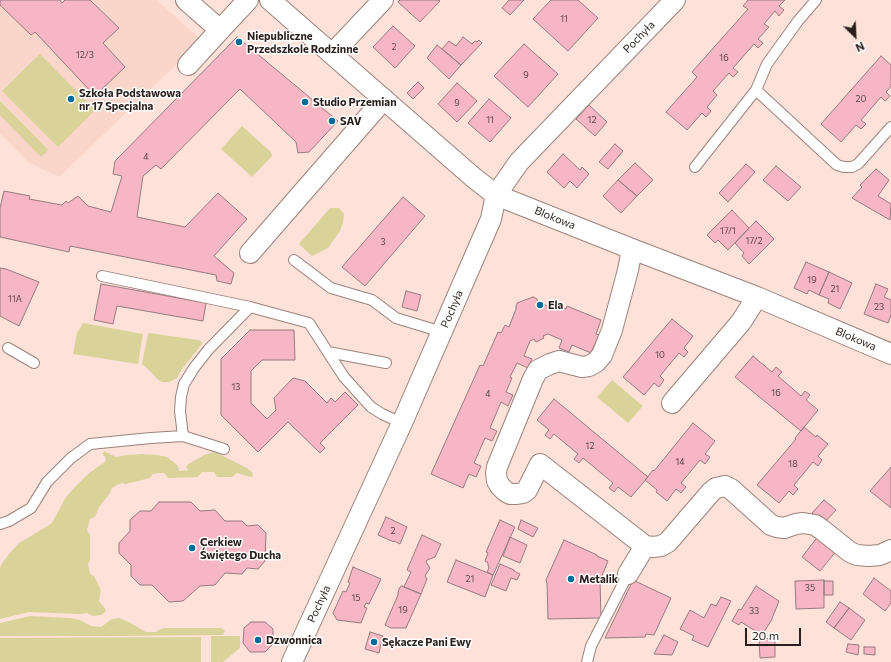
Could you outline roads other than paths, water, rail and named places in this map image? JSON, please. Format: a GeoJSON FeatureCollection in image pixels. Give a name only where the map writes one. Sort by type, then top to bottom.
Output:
{"type":"FeatureCollection","features":[{"type":"Feature","properties":{"kind":"street"},"geometry":{"type":"LineString","coordinates":[[186,0],[220,30]]}},
{"type":"Feature","properties":{"kind":"street"},"geometry":{"type":"LineString","coordinates":[[188,65],[248,0]]}},
{"type":"Feature","properties":{"kind":"street","name":"Blokowa"},"geometry":{"type":"LineString","coordinates":[[270,0],[474,178],[496,194],[632,249],[757,297],[891,354]]}},
{"type":"Feature","properties":{"kind":"street"},"geometry":{"type":"LineString","coordinates":[[332,54],[383,0]]}},
{"type":"Feature","properties":{"kind":"street","name":"Pochyła"},"geometry":{"type":"LineString","coordinates":[[292,662],[402,423],[442,332],[491,219],[496,194],[519,162],[675,0]]}},
{"type":"Feature","properties":{"kind":"street"},"geometry":{"type":"LineString","coordinates":[[250,253],[384,99]]}},
{"type":"Feature","properties":{"kind":"street"},"geometry":{"type":"LineString","coordinates":[[632,249],[612,330],[602,356],[589,366],[582,367],[558,362],[550,364],[538,370],[533,379],[497,467],[497,481],[505,491],[510,494],[517,494],[527,490],[540,464],[645,546],[653,547],[661,546],[668,542],[711,492],[716,488],[725,486],[731,489],[772,525],[777,527],[784,528],[802,523],[815,525],[850,552],[857,555],[880,555],[891,550]]}},
{"type":"Feature","properties":{"kind":"street"},"geometry":{"type":"LineString","coordinates":[[672,403],[741,322],[757,297]]}},
{"type":"Feature","properties":{"kind":"street"},"geometry":{"type":"LineString","coordinates":[[628,574],[645,546]]}},
{"type":"Feature","properties":{"kind":"lane"},"geometry":{"type":"LineString","coordinates":[[695,167],[756,90],[767,64],[798,21],[816,0]]}},
{"type":"Feature","properties":{"kind":"lane"},"geometry":{"type":"LineString","coordinates":[[756,90],[837,164],[844,167],[852,167],[858,164],[891,127]]}},
{"type":"Feature","properties":{"kind":"lane"},"geometry":{"type":"LineString","coordinates":[[294,260],[331,288],[372,300],[396,318],[442,332]]}},
{"type":"Feature","properties":{"kind":"lane"},"geometry":{"type":"LineString","coordinates":[[102,276],[250,307],[309,323],[344,377],[371,406],[382,414],[402,423]]}},
{"type":"Feature","properties":{"kind":"lane"},"geometry":{"type":"LineString","coordinates":[[183,436],[180,411],[184,384],[208,350],[250,307]]}},
{"type":"Feature","properties":{"kind":"lane"},"geometry":{"type":"LineString","coordinates":[[8,348],[34,363]]}},
{"type":"Feature","properties":{"kind":"lane"},"geometry":{"type":"LineString","coordinates":[[328,352],[386,363]]}},
{"type":"Feature","properties":{"kind":"lane"},"geometry":{"type":"LineString","coordinates":[[0,524],[9,521],[31,508],[46,482],[71,458],[90,444],[183,436],[224,449]]}},
{"type":"Feature","properties":{"kind":"lane"},"geometry":{"type":"LineString","coordinates":[[587,662],[591,646],[628,574]]}},
{"type":"Feature","properties":{"kind":"place","name":"Niepubliczne Przedszkole Rodzinne"},"geometry":{"type":"Point","coordinates":[239,42]}},
{"type":"Feature","properties":{"kind":"place","name":"Szkoła Podstawowa nr 17 Specjalna"},"geometry":{"type":"Point","coordinates":[71,99]}},
{"type":"Feature","properties":{"kind":"place","name":"Studio Przemian"},"geometry":{"type":"Point","coordinates":[305,102]}},
{"type":"Feature","properties":{"kind":"place","name":"SAV"},"geometry":{"type":"Point","coordinates":[332,121]}},
{"type":"Feature","properties":{"kind":"place","name":"Ela"},"geometry":{"type":"Point","coordinates":[540,305]}},
{"type":"Feature","properties":{"kind":"place","name":"Cerkiew Świętego Ducha"},"geometry":{"type":"Point","coordinates":[192,548]}},
{"type":"Feature","properties":{"kind":"place","name":"Metalik"},"geometry":{"type":"Point","coordinates":[571,579]}},
{"type":"Feature","properties":{"kind":"place","name":"Dzwonnica"},"geometry":{"type":"Point","coordinates":[258,640]}},
{"type":"Feature","properties":{"kind":"place","name":"Sękacze Pani Ewy"},"geometry":{"type":"Point","coordinates":[374,642]}}]}
